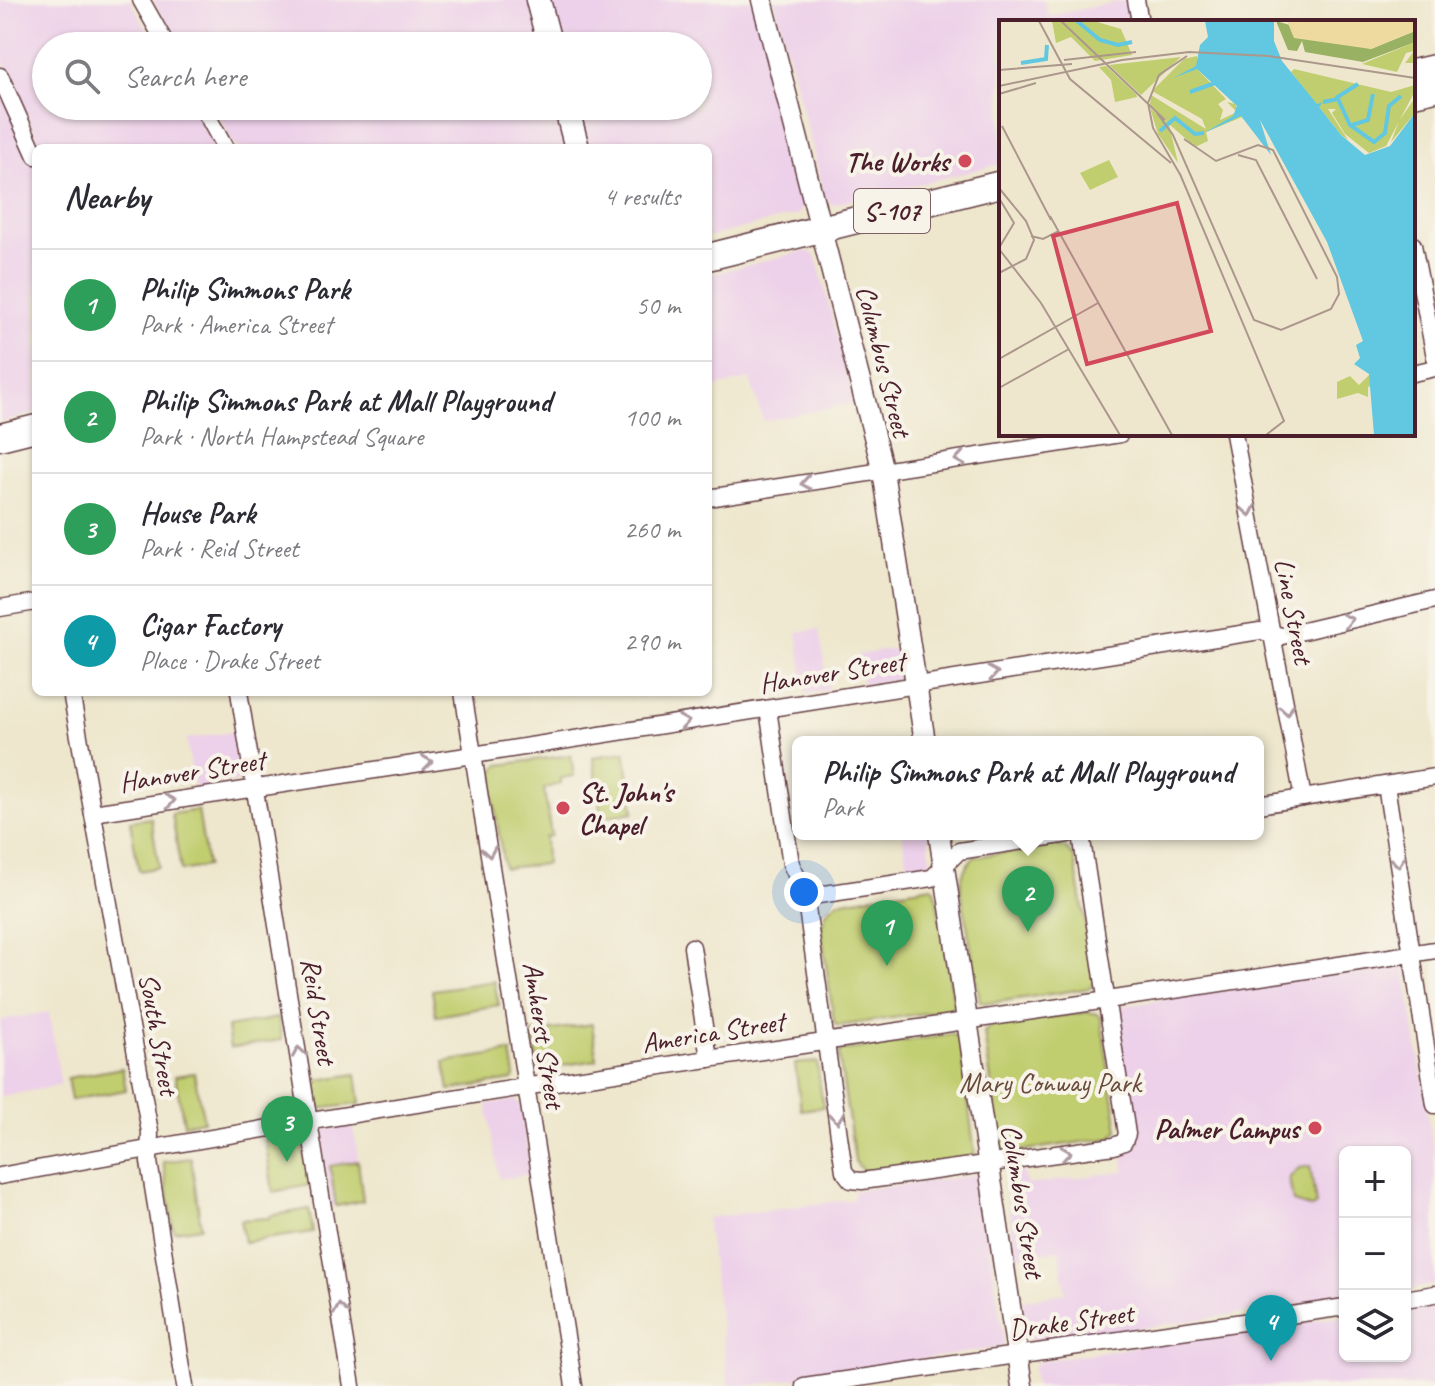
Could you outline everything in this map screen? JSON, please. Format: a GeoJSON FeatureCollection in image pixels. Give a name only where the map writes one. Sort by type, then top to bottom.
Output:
{"type":"FeatureCollection","features":[{"type":"Feature","properties":{"kind":"main road"},"geometry":{"type":"LineString","coordinates":[[538,0],[546,32]]}},
{"type":"Feature","properties":{"kind":"main road"},"geometry":{"type":"LineString","coordinates":[[1415,73],[1435,68]]}},
{"type":"Feature","properties":{"kind":"main road"},"geometry":{"type":"LineString","coordinates":[[1415,93],[1435,88]]}},
{"type":"Feature","properties":{"kind":"main road"},"geometry":{"type":"LineString","coordinates":[[570,120],[576,144]]}},
{"type":"Feature","properties":{"kind":"main road","name":"S-107"},"geometry":{"type":"LineString","coordinates":[[712,256],[999,184]]}},
{"type":"Feature","properties":{"kind":"main road"},"geometry":{"type":"LineString","coordinates":[[0,437],[32,429]]}},
{"type":"Feature","properties":{"kind":"street"},"geometry":{"type":"LineString","coordinates":[[141,0],[159,32]]}},
{"type":"Feature","properties":{"kind":"street","name":"Columbus Street"},"geometry":{"type":"LineString","coordinates":[[762,0],[883,471],[924,736]]}},
{"type":"Feature","properties":{"kind":"street"},"geometry":{"type":"LineString","coordinates":[[1136,0],[1140,20]]}},
{"type":"Feature","properties":{"kind":"street"},"geometry":{"type":"LineString","coordinates":[[0,76],[32,147]]}},
{"type":"Feature","properties":{"kind":"street"},"geometry":{"type":"LineString","coordinates":[[210,120],[223,144]]}},
{"type":"Feature","properties":{"kind":"street"},"geometry":{"type":"LineString","coordinates":[[1415,255],[1435,357]]}},
{"type":"Feature","properties":{"kind":"street"},"geometry":{"type":"LineString","coordinates":[[1415,373],[1435,368]]}},
{"type":"Feature","properties":{"kind":"street"},"geometry":{"type":"LineString","coordinates":[[712,497],[1107,436]]}},
{"type":"Feature","properties":{"kind":"street","name":"Line Street"},"geometry":{"type":"LineString","coordinates":[[1234,436],[1303,798]]}},
{"type":"Feature","properties":{"kind":"street","name":"Hanover Street"},"geometry":{"type":"LineString","coordinates":[[93,813],[1260,631],[1282,636],[1435,600]]}},
{"type":"Feature","properties":{"kind":"street"},"geometry":{"type":"LineString","coordinates":[[0,608],[32,603]]}},
{"type":"Feature","properties":{"kind":"street","name":"South Street"},"geometry":{"type":"LineString","coordinates":[[72,696],[150,1132],[149,1162],[185,1386]]}},
{"type":"Feature","properties":{"kind":"street","name":"Reid Street"},"geometry":{"type":"LineString","coordinates":[[240,696],[352,1386]]}},
{"type":"Feature","properties":{"kind":"street","name":"Amherst Street"},"geometry":{"type":"LineString","coordinates":[[464,696],[574,1386]]}},
{"type":"Feature","properties":{"kind":"street"},"geometry":{"type":"LineString","coordinates":[[768,709],[791,864],[805,897],[844,1171],[851,1180],[988,1164],[1124,1142],[1127,1134],[1082,840]]}},
{"type":"Feature","properties":{"kind":"street"},"geometry":{"type":"LineString","coordinates":[[1264,804],[1435,777]]}},
{"type":"Feature","properties":{"kind":"street"},"geometry":{"type":"LineString","coordinates":[[1386,785],[1435,1105]]}},
{"type":"Feature","properties":{"kind":"street","name":"Columbus Street"},"geometry":{"type":"LineString","coordinates":[[940,840],[1022,1386]]}},
{"type":"Feature","properties":{"kind":"street"},"geometry":{"type":"LineString","coordinates":[[805,897],[932,878],[959,851],[1030,840]]}},
{"type":"Feature","properties":{"kind":"street"},"geometry":{"type":"LineString","coordinates":[[692,947],[709,1059]]}},
{"type":"Feature","properties":{"kind":"street","name":"America Street"},"geometry":{"type":"LineString","coordinates":[[0,1176],[310,1121],[1435,950]]}},
{"type":"Feature","properties":{"kind":"street"},"geometry":{"type":"LineString","coordinates":[[1411,1298],[1435,1294]]}},
{"type":"Feature","properties":{"kind":"street","name":"Drake Street"},"geometry":{"type":"LineString","coordinates":[[804,1386],[1339,1308]]}},
{"type":"Feature","properties":{"kind":"shaded area"},"geometry":{"type":"Polygon","coordinates":[[[0,0],[130,0],[149,32],[32,32],[32,120],[199,120],[213,144],[39,144],[0,53],[0,0]]]}},
{"type":"Feature","properties":{"kind":"shaded area"},"geometry":{"type":"Polygon","coordinates":[[[153,0],[530,0],[538,32],[171,32],[153,0]]]}},
{"type":"Feature","properties":{"kind":"shaded area"},"geometry":{"type":"Polygon","coordinates":[[[545,0],[753,0],[805,201],[799,214],[712,236],[712,144],[581,144],[578,120],[712,120],[712,32],[554,32],[545,0]]]}},
{"type":"Feature","properties":{"kind":"shaded area"},"geometry":{"type":"Polygon","coordinates":[[[774,0],[1044,0],[1048,16],[1127,0],[1131,20],[999,20],[999,164],[832,205],[825,196],[774,0]]]}},
{"type":"Feature","properties":{"kind":"shaded area"},"geometry":{"type":"Polygon","coordinates":[[[0,82],[32,156],[32,414],[0,422],[0,82]]]}},
{"type":"Feature","properties":{"kind":"shaded area"},"geometry":{"type":"Polygon","coordinates":[[[221,120],[561,120],[567,144],[234,144],[221,120]]]}},
{"type":"Feature","properties":{"kind":"shaded area"},"geometry":{"type":"Polygon","coordinates":[[[804,251],[811,252],[817,259],[854,403],[763,421],[750,379],[712,388],[712,274],[804,251]]]}},
{"type":"Feature","properties":{"kind":"shaded area"},"geometry":{"type":"Polygon","coordinates":[[[819,629],[829,690],[806,694],[797,632],[819,629]]]}},
{"type":"Feature","properties":{"kind":"shaded area"},"geometry":{"type":"Polygon","coordinates":[[[898,648],[902,673],[899,679],[862,685],[858,655],[898,648]]]}},
{"type":"Feature","properties":{"kind":"shaded area"},"geometry":{"type":"Polygon","coordinates":[[[238,731],[243,780],[195,789],[186,739],[238,731]]]}},
{"type":"Feature","properties":{"kind":"shaded area"},"geometry":{"type":"Polygon","coordinates":[[[903,840],[929,840],[931,867],[908,872],[903,840]]]}},
{"type":"Feature","properties":{"kind":"shaded area"},"geometry":{"type":"Polygon","coordinates":[[[1399,963],[1405,968],[1435,1160],[1435,1285],[1411,1289],[1411,1146],[1339,1146],[1339,1299],[1039,1343],[1029,1340],[1022,1300],[1065,1293],[1060,1250],[1016,1257],[1004,1175],[1010,1170],[1022,1169],[1027,1185],[1124,1171],[1123,1157],[1138,1143],[1115,1015],[1117,1007],[1399,963]]]}},
{"type":"Feature","properties":{"kind":"shaded area"},"geometry":{"type":"Polygon","coordinates":[[[49,1012],[61,1085],[0,1097],[0,1020],[49,1012]]]}},
{"type":"Feature","properties":{"kind":"shaded area"},"geometry":{"type":"Polygon","coordinates":[[[515,1100],[520,1104],[531,1174],[499,1179],[487,1104],[515,1100]]]}},
{"type":"Feature","properties":{"kind":"shaded area"},"geometry":{"type":"Polygon","coordinates":[[[353,1125],[364,1200],[332,1207],[320,1134],[324,1130],[353,1125]]]}},
{"type":"Feature","properties":{"kind":"shaded area"},"geometry":{"type":"Polygon","coordinates":[[[978,1175],[1004,1341],[1002,1347],[746,1386],[729,1386],[706,1218],[854,1199],[853,1191],[978,1175]]]}},
{"type":"Feature","properties":{"kind":"shaded area"},"geometry":{"type":"Polygon","coordinates":[[[1435,1303],[1435,1386],[1035,1386],[1033,1366],[1039,1361],[1339,1317],[1339,1362],[1411,1362],[1411,1307],[1435,1303]]]}},
{"type":"Feature","properties":{"kind":"green space"},"geometry":{"type":"Polygon","coordinates":[[[625,752],[634,812],[602,817],[593,757],[625,752]]]}},
{"type":"Feature","properties":{"kind":"green space"},"geometry":{"type":"Polygon","coordinates":[[[571,755],[574,776],[561,778],[561,783],[544,789],[551,836],[545,837],[546,864],[504,868],[490,776],[499,765],[571,755]]]}},
{"type":"Feature","properties":{"kind":"green space"},"geometry":{"type":"Polygon","coordinates":[[[198,810],[207,866],[181,871],[172,814],[198,810]]]}},
{"type":"Feature","properties":{"kind":"green space"},"geometry":{"type":"Polygon","coordinates":[[[151,818],[159,867],[139,871],[130,821],[151,818]]]}},
{"type":"Feature","properties":{"kind":"green space"},"geometry":{"type":"Polygon","coordinates":[[[1055,845],[1065,848],[1074,857],[1096,981],[1090,988],[980,1002],[961,889],[965,868],[974,857],[1055,845]]]}},
{"type":"Feature","properties":{"kind":"green space"},"geometry":{"type":"Polygon","coordinates":[[[932,886],[954,1004],[952,1009],[838,1026],[834,1022],[821,928],[827,911],[837,902],[932,886]]]}},
{"type":"Feature","properties":{"kind":"green space"},"geometry":{"type":"Polygon","coordinates":[[[494,981],[499,1005],[436,1016],[432,990],[494,981]]]}},
{"type":"Feature","properties":{"kind":"green space","name":"Mary Conway Park"},"geometry":{"type":"Polygon","coordinates":[[[1088,1012],[1097,1014],[1101,1019],[1118,1130],[1111,1138],[1005,1153],[1001,1151],[984,1032],[991,1026],[1088,1012]]]}},
{"type":"Feature","properties":{"kind":"green space"},"geometry":{"type":"Polygon","coordinates":[[[278,1018],[282,1040],[230,1048],[227,1027],[278,1018]]]}},
{"type":"Feature","properties":{"kind":"green space"},"geometry":{"type":"Polygon","coordinates":[[[592,1024],[597,1060],[538,1069],[533,1033],[592,1024]]]}},
{"type":"Feature","properties":{"kind":"green space"},"geometry":{"type":"Polygon","coordinates":[[[952,1034],[960,1039],[975,1155],[872,1172],[862,1170],[855,1161],[839,1056],[841,1051],[952,1034]]]}},
{"type":"Feature","properties":{"kind":"green space"},"geometry":{"type":"Polygon","coordinates":[[[511,1052],[515,1076],[512,1080],[449,1090],[444,1062],[511,1052]]]}},
{"type":"Feature","properties":{"kind":"green space"},"geometry":{"type":"Polygon","coordinates":[[[817,1062],[823,1107],[801,1110],[795,1064],[817,1062]]]}},
{"type":"Feature","properties":{"kind":"green space"},"geometry":{"type":"Polygon","coordinates":[[[122,1068],[126,1090],[71,1100],[67,1078],[122,1068]]]}},
{"type":"Feature","properties":{"kind":"green space"},"geometry":{"type":"Polygon","coordinates":[[[194,1073],[204,1121],[184,1124],[175,1076],[194,1073]]]}},
{"type":"Feature","properties":{"kind":"green space"},"geometry":{"type":"Polygon","coordinates":[[[356,1074],[360,1104],[318,1109],[312,1081],[356,1074]]]}},
{"type":"Feature","properties":{"kind":"green space"},"geometry":{"type":"Polygon","coordinates":[[[300,1134],[310,1185],[273,1192],[265,1139],[300,1134]]]}},
{"type":"Feature","properties":{"kind":"green space"},"geometry":{"type":"Polygon","coordinates":[[[191,1158],[201,1227],[174,1231],[163,1162],[191,1158]]]}},
{"type":"Feature","properties":{"kind":"green space"},"geometry":{"type":"Polygon","coordinates":[[[358,1161],[363,1201],[336,1206],[330,1166],[358,1161]]]}},
{"type":"Feature","properties":{"kind":"green space"},"geometry":{"type":"Polygon","coordinates":[[[1310,1166],[1316,1205],[1312,1208],[1293,1202],[1289,1178],[1299,1168],[1310,1166]]]}},
{"type":"Feature","properties":{"kind":"green space"},"geometry":{"type":"Polygon","coordinates":[[[309,1209],[313,1232],[244,1242],[240,1220],[269,1218],[309,1209]]]}},
{"type":"Feature","properties":{"kind":"place","name":"The Works"},"geometry":{"type":"Point","coordinates":[965,161]}},
{"type":"Feature","properties":{"kind":"place","name":"St. John's Chapel"},"geometry":{"type":"Point","coordinates":[563,808]}},
{"type":"Feature","properties":{"kind":"place","name":"Philip Simmons Park at Mall Playground"},"geometry":{"type":"Point","coordinates":[1028,932]}},
{"type":"Feature","properties":{"kind":"place","name":"Philip Simmons Park"},"geometry":{"type":"Point","coordinates":[887,966]}},
{"type":"Feature","properties":{"kind":"place","name":"Palmer Campus"},"geometry":{"type":"Point","coordinates":[1315,1128]}},
{"type":"Feature","properties":{"kind":"place","name":"House Park"},"geometry":{"type":"Point","coordinates":[287,1162]}},
{"type":"Feature","properties":{"kind":"place","name":"Cigar Factory"},"geometry":{"type":"Point","coordinates":[1271,1361]}}]}
